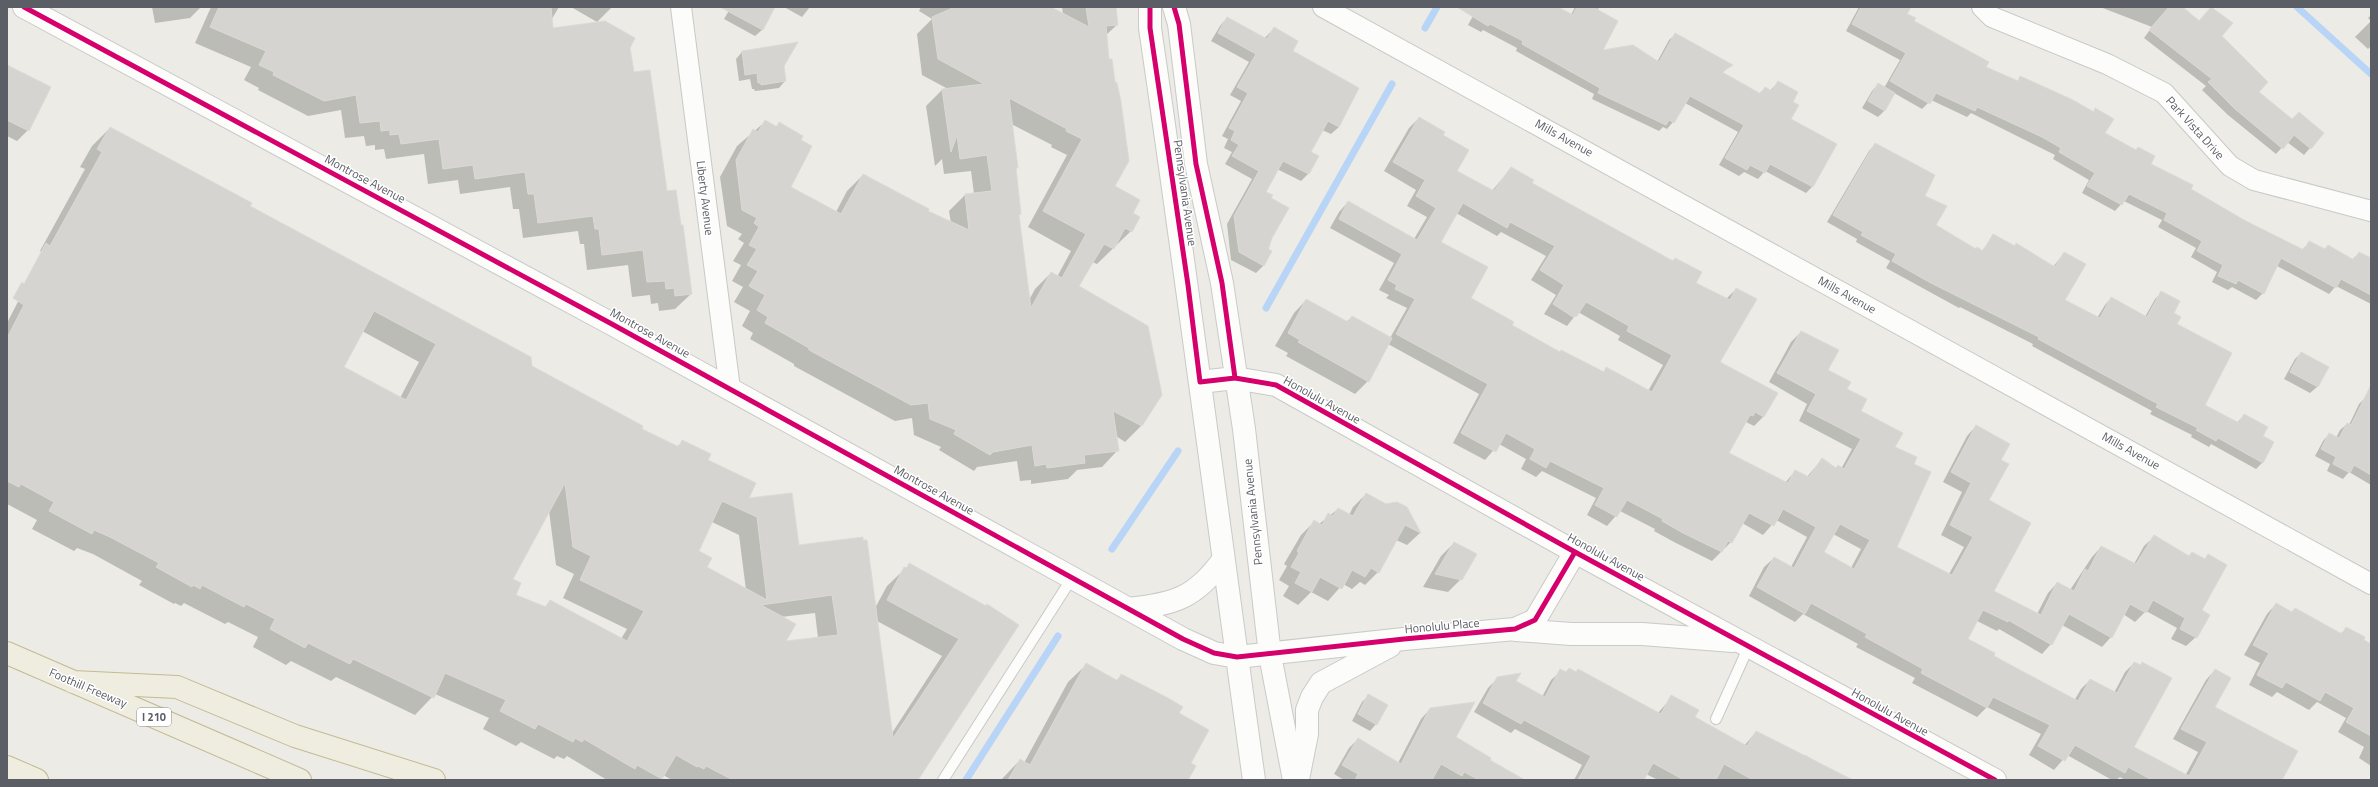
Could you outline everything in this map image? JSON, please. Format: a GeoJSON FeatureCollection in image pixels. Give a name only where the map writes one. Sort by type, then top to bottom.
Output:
{"type":"FeatureCollection","features":[{"type":"Feature","properties":{"kind":"highway","name":"Foothill Freeway"},"geometry":{"type":"LineString","coordinates":[[7,653],[300,780]]}},
{"type":"Feature","properties":{"kind":"highway"},"geometry":{"type":"LineString","coordinates":[[73,682],[176,687],[295,736],[434,780]]}},
{"type":"Feature","properties":{"kind":"highway"},"geometry":{"type":"LineString","coordinates":[[7,767],[37,780]]}},
{"type":"Feature","properties":{"kind":"main road","name":"Montrose Avenue"},"geometry":{"type":"LineString","coordinates":[[24,7],[730,389],[1198,647],[1237,657],[1270,655]]}},
{"type":"Feature","properties":{"kind":"main road","name":"Pennsylvania Avenue"},"geometry":{"type":"LineString","coordinates":[[1150,7],[1150,28],[1188,285],[1223,560],[1254,780]]}},
{"type":"Feature","properties":{"kind":"main road","name":"Pennsylvania Avenue"},"geometry":{"type":"LineString","coordinates":[[1174,7],[1178,24],[1196,164],[1222,283],[1235,378],[1244,429],[1270,655],[1294,780]]}},
{"type":"Feature","properties":{"kind":"main road","name":"Honolulu Avenue"},"geometry":{"type":"LineString","coordinates":[[1200,382],[1235,378],[1276,385],[1575,552],[1995,780]]}},
{"type":"Feature","properties":{"kind":"main road","name":"Honolulu Place"},"geometry":{"type":"LineString","coordinates":[[1270,655],[1404,639],[1515,630],[1535,620],[1575,552]]}},
{"type":"Feature","properties":{"kind":"main road"},"geometry":{"type":"LineString","coordinates":[[1128,609],[1153,607],[1175,600],[1198,590],[1223,560]]}},
{"type":"Feature","properties":{"kind":"main road"},"geometry":{"type":"LineString","coordinates":[[1515,630],[1571,634],[1642,634],[1745,644]]}},
{"type":"Feature","properties":{"kind":"main road"},"geometry":{"type":"LineString","coordinates":[[1298,780],[1307,734],[1307,710],[1312,697],[1321,683],[1404,639]]}},
{"type":"Feature","properties":{"kind":"street","name":"Liberty Avenue"},"geometry":{"type":"LineString","coordinates":[[680,7],[730,389]]}},
{"type":"Feature","properties":{"kind":"street","name":"Mills Avenue"},"geometry":{"type":"LineString","coordinates":[[1322,7],[2371,584]]}},
{"type":"Feature","properties":{"kind":"street","name":"Park Vista Drive"},"geometry":{"type":"LineString","coordinates":[[1982,7],[1992,17],[2107,64],[2164,93],[2230,166],[2254,180],[2371,211]]}},
{"type":"Feature","properties":{"kind":"lane"},"geometry":{"type":"LineString","coordinates":[[943,780],[1072,578]]}},
{"type":"Feature","properties":{"kind":"lane"},"geometry":{"type":"LineString","coordinates":[[1716,719],[1745,644]]}},
{"type":"Feature","properties":{"kind":"building"},"geometry":{"type":"Polygon","coordinates":[[[219,7],[551,7],[553,28],[605,21],[635,38],[630,48],[634,72],[650,70],[667,191],[676,190],[681,225],[683,225],[692,294],[675,296],[674,288],[666,289],[665,281],[647,282],[643,250],[602,255],[599,229],[595,229],[593,216],[538,223],[534,194],[528,194],[525,172],[475,179],[473,165],[443,169],[439,139],[401,144],[399,134],[390,135],[390,130],[381,131],[380,121],[360,123],[356,95],[324,101],[273,75],[274,72],[259,65],[266,51],[210,27],[219,7]]]}},
{"type":"Feature","properties":{"kind":"building"},"geometry":{"type":"Polygon","coordinates":[[[720,7],[775,7],[763,30],[720,7]]]}},
{"type":"Feature","properties":{"kind":"building"},"geometry":{"type":"Polygon","coordinates":[[[955,7],[1051,7],[1089,27],[1086,7],[1116,7],[1118,25],[1106,26],[1109,59],[1112,59],[1115,82],[1117,83],[1121,102],[1129,161],[1115,186],[1140,200],[1133,213],[1140,217],[1132,232],[1125,228],[1114,249],[1104,244],[1079,286],[1148,326],[1162,395],[1142,426],[1113,411],[1119,451],[1084,455],[1085,463],[1047,468],[1046,464],[1035,466],[1032,445],[993,452],[990,455],[954,434],[956,430],[930,419],[928,403],[911,405],[809,350],[809,348],[765,323],[768,317],[757,310],[765,295],[749,286],[758,271],[747,265],[757,249],[749,245],[759,227],[754,223],[757,218],[742,210],[736,160],[753,129],[758,132],[765,120],[777,127],[779,122],[803,136],[801,140],[812,146],[791,187],[841,214],[863,174],[929,209],[928,211],[969,230],[965,194],[992,191],[987,155],[960,159],[957,135],[951,152],[942,89],[984,84],[938,59],[932,17],[955,7]],[[1009,98],[1018,168],[1016,168],[1021,214],[1019,215],[1031,308],[1051,272],[1062,278],[1086,234],[1043,211],[1082,139],[1066,131],[1067,129],[1009,98]]]}},
{"type":"Feature","properties":{"kind":"building"},"geometry":{"type":"Polygon","coordinates":[[[1457,7],[1558,7],[1573,15],[1577,7],[1593,7],[1618,21],[1603,50],[1633,45],[1659,62],[1675,33],[1733,65],[1722,72],[1761,94],[1765,87],[1772,91],[1778,81],[1798,92],[1793,102],[1799,105],[1791,119],[1837,144],[1813,187],[1770,164],[1765,173],[1750,165],[1747,170],[1725,158],[1744,125],[1690,96],[1674,123],[1669,120],[1666,125],[1598,93],[1600,88],[1522,44],[1523,41],[1490,24],[1488,26],[1457,7]]]}},
{"type":"Feature","properties":{"kind":"building"},"geometry":{"type":"Polygon","coordinates":[[[1861,7],[1911,7],[1907,14],[1916,18],[1914,21],[1989,62],[1986,67],[2018,81],[2020,76],[2071,99],[2094,112],[2095,108],[2114,119],[2105,133],[2136,150],[2138,147],[2155,156],[2151,164],[2193,185],[2191,189],[2244,220],[2304,250],[2309,241],[2325,249],[2328,245],[2354,260],[2359,252],[2371,258],[2371,295],[2341,279],[2336,288],[2281,258],[2264,294],[2238,280],[2236,284],[2218,276],[2223,265],[2197,251],[2202,241],[2164,220],[2167,213],[2129,194],[2122,205],[2087,186],[2095,173],[2059,152],[2061,148],[2042,137],[1977,107],[1975,111],[1936,93],[1930,104],[1890,81],[1906,53],[1852,24],[1861,7]]]}},
{"type":"Feature","properties":{"kind":"building"},"geometry":{"type":"Polygon","coordinates":[[[2169,7],[2183,7],[2199,21],[2211,7],[2233,23],[2222,36],[2268,82],[2259,92],[2292,119],[2299,112],[2324,133],[2311,149],[2294,135],[2283,149],[2235,109],[2208,82],[2212,79],[2149,30],[2169,7]]]}},
{"type":"Feature","properties":{"kind":"building"},"geometry":{"type":"Polygon","coordinates":[[[1227,17],[1267,39],[1274,27],[1298,41],[1293,51],[1359,88],[1339,127],[1328,121],[1311,152],[1319,156],[1309,174],[1283,161],[1266,192],[1273,195],[1271,198],[1289,208],[1272,238],[1268,249],[1272,251],[1264,266],[1239,252],[1234,216],[1259,171],[1232,156],[1239,145],[1231,140],[1235,131],[1229,128],[1248,93],[1237,87],[1256,54],[1218,33],[1227,17]]]}},
{"type":"Feature","properties":{"kind":"building"},"geometry":{"type":"Polygon","coordinates":[[[798,42],[784,66],[786,81],[761,85],[761,83],[758,83],[757,73],[745,75],[742,51],[798,42]]]}},
{"type":"Feature","properties":{"kind":"building"},"geometry":{"type":"Polygon","coordinates":[[[7,65],[51,87],[29,131],[7,120],[7,65]]]}},
{"type":"Feature","properties":{"kind":"building"},"geometry":{"type":"Polygon","coordinates":[[[1878,83],[1895,93],[1885,111],[1868,101],[1878,83]]]}},
{"type":"Feature","properties":{"kind":"building"},"geometry":{"type":"Polygon","coordinates":[[[1419,117],[1445,132],[1443,135],[1469,150],[1457,171],[1494,191],[1511,167],[1534,180],[1532,183],[1673,261],[1675,258],[1702,272],[1696,283],[1730,300],[1736,288],[1757,299],[1720,362],[1778,393],[1764,417],[1755,412],[1753,416],[1750,415],[1729,453],[1788,483],[1795,470],[1809,477],[1822,458],[1836,468],[1838,465],[1844,469],[1861,439],[1807,411],[1816,394],[1777,373],[1801,331],[1839,350],[1828,370],[1851,382],[1847,389],[1867,399],[1861,411],[1903,433],[1895,447],[1917,457],[1914,464],[1931,472],[1897,547],[1952,575],[1973,537],[1950,525],[1971,483],[1951,472],[1976,425],[2010,444],[2001,460],[2009,464],[1989,500],[2031,523],[1994,591],[2041,615],[2057,582],[2074,591],[2085,569],[2088,571],[2101,546],[2136,564],[2154,535],[2189,556],[2192,552],[2205,559],[2208,554],[2227,565],[2202,610],[2210,615],[2197,638],[2180,629],[2185,618],[2153,600],[2146,613],[2130,604],[2112,638],[2069,614],[2052,645],[2008,620],[2008,622],[1983,610],[1968,639],[1995,653],[1994,656],[2078,701],[2090,679],[2117,693],[2134,662],[2141,665],[2142,662],[2172,678],[2134,747],[2189,776],[2207,742],[2181,729],[2215,669],[2231,678],[2215,707],[2298,751],[2282,780],[2152,780],[2128,767],[2125,773],[2075,745],[2065,761],[2038,746],[2050,725],[1993,697],[1987,708],[1921,673],[1923,669],[1865,637],[1867,634],[1811,603],[1805,614],[1757,587],[1774,557],[1794,568],[1816,527],[1783,509],[1774,526],[1749,513],[1732,543],[1728,541],[1722,552],[1683,533],[1662,521],[1663,519],[1627,500],[1617,517],[1595,505],[1604,488],[1550,461],[1546,468],[1530,459],[1535,449],[1506,433],[1496,452],[1461,433],[1488,384],[1396,334],[1415,299],[1395,289],[1397,285],[1388,280],[1402,254],[1339,219],[1348,201],[1417,240],[1436,208],[1416,196],[1425,180],[1393,162],[1419,117]],[[1463,203],[1441,242],[1488,267],[1471,298],[1514,322],[1512,325],[1560,352],[1561,350],[1604,372],[1606,367],[1652,392],[1672,355],[1627,331],[1629,326],[1586,302],[1577,316],[1573,317],[1553,304],[1564,285],[1540,270],[1555,246],[1510,222],[1507,228],[1463,203]],[[1840,524],[1824,552],[1854,569],[1870,540],[1840,524]]]}},
{"type":"Feature","properties":{"kind":"building"},"geometry":{"type":"Polygon","coordinates":[[[110,127],[252,203],[250,206],[531,357],[532,366],[643,426],[642,429],[679,447],[682,440],[711,454],[708,460],[756,483],[749,498],[792,493],[799,545],[863,537],[863,540],[867,540],[893,738],[959,639],[887,600],[904,567],[907,568],[909,563],[986,606],[987,604],[1019,625],[918,780],[733,780],[706,766],[704,769],[698,766],[697,767],[676,755],[662,779],[637,765],[635,769],[584,739],[582,742],[575,738],[573,742],[538,724],[535,729],[500,711],[506,700],[445,673],[434,698],[353,659],[350,664],[308,643],[305,648],[270,629],[275,619],[246,604],[244,607],[202,585],[200,589],[193,585],[192,587],[156,567],[159,563],[110,537],[94,530],[92,534],[49,511],[54,502],[21,484],[19,487],[7,481],[7,338],[24,305],[13,298],[22,282],[24,284],[46,243],[50,246],[102,152],[97,149],[110,127]],[[374,311],[344,367],[406,400],[436,344],[374,311]],[[565,483],[513,579],[521,583],[516,595],[546,607],[550,600],[627,641],[644,611],[580,580],[591,556],[573,547],[565,483]],[[722,501],[699,551],[712,558],[707,567],[767,600],[757,517],[722,501]],[[832,595],[761,605],[796,624],[786,641],[838,635],[832,595]]]}},
{"type":"Feature","properties":{"kind":"building"},"geometry":{"type":"Polygon","coordinates":[[[1875,143],[1935,175],[1925,196],[1947,206],[1936,225],[1976,249],[1977,247],[1983,251],[1993,234],[2015,246],[2016,243],[2055,267],[2064,252],[2086,264],[2065,300],[2100,318],[2111,297],[2147,317],[2161,291],[2180,301],[2174,313],[2181,317],[2177,324],[2232,353],[2205,405],[2239,423],[2244,414],[2268,427],[2263,436],[2274,442],[2263,463],[2218,438],[2216,441],[2196,430],[2198,428],[2156,407],[2158,404],[2038,339],[2039,337],[1929,282],[1892,261],[1896,254],[1861,235],[1863,232],[1833,215],[1875,143]]]}},
{"type":"Feature","properties":{"kind":"building"},"geometry":{"type":"Polygon","coordinates":[[[1306,299],[1348,322],[1352,316],[1392,338],[1369,382],[1298,342],[1300,340],[1288,333],[1306,299]]]}},
{"type":"Feature","properties":{"kind":"building"},"geometry":{"type":"Polygon","coordinates":[[[2301,352],[2329,367],[2318,387],[2290,372],[2301,352]]]}},
{"type":"Feature","properties":{"kind":"building"},"geometry":{"type":"Polygon","coordinates":[[[2371,385],[2371,475],[2354,465],[2350,473],[2333,464],[2336,457],[2321,449],[2329,433],[2339,438],[2347,423],[2351,425],[2371,385]]]}},
{"type":"Feature","properties":{"kind":"building"},"geometry":{"type":"Polygon","coordinates":[[[1366,493],[1386,504],[1397,502],[1407,507],[1421,533],[1405,525],[1379,573],[1371,568],[1365,577],[1352,570],[1342,589],[1320,577],[1312,592],[1295,583],[1301,572],[1291,567],[1299,553],[1297,551],[1314,520],[1322,525],[1328,513],[1333,516],[1338,508],[1353,516],[1366,493]]]}},
{"type":"Feature","properties":{"kind":"building"},"geometry":{"type":"Polygon","coordinates":[[[1454,542],[1477,554],[1462,580],[1435,574],[1454,542]]]}},
{"type":"Feature","properties":{"kind":"building"},"geometry":{"type":"Polygon","coordinates":[[[2276,603],[2292,612],[2295,608],[2342,634],[2346,627],[2365,637],[2364,640],[2371,644],[2371,736],[2346,722],[2354,708],[2325,692],[2320,701],[2286,682],[2282,688],[2257,675],[2269,653],[2253,645],[2276,603]]]}},
{"type":"Feature","properties":{"kind":"building"},"geometry":{"type":"Polygon","coordinates":[[[1086,663],[1118,681],[1121,674],[1168,698],[1183,707],[1179,713],[1209,730],[1191,763],[1196,766],[1188,780],[1008,780],[1020,759],[1030,765],[1086,663]]]}},
{"type":"Feature","properties":{"kind":"building"},"geometry":{"type":"Polygon","coordinates":[[[1569,668],[1576,672],[1578,669],[1661,714],[1671,695],[1699,710],[1695,717],[1747,746],[1756,731],[1853,780],[1753,780],[1724,764],[1716,780],[1684,780],[1653,763],[1644,780],[1578,780],[1591,756],[1524,720],[1521,724],[1483,703],[1497,677],[1521,673],[1516,681],[1545,697],[1560,669],[1566,672],[1569,668]]]}},
{"type":"Feature","properties":{"kind":"building"},"geometry":{"type":"Polygon","coordinates":[[[1368,694],[1388,705],[1377,725],[1358,714],[1368,694]]]}},
{"type":"Feature","properties":{"kind":"building"},"geometry":{"type":"Polygon","coordinates":[[[1475,702],[1456,737],[1491,758],[1490,760],[1525,780],[1479,780],[1464,772],[1462,776],[1441,764],[1432,780],[1355,780],[1358,774],[1342,765],[1358,738],[1401,764],[1430,708],[1475,702]]]}},
{"type":"Feature","properties":{"kind":"waterway"},"geometry":{"type":"LineString","coordinates":[[1425,28],[1437,7]]}},
{"type":"Feature","properties":{"kind":"waterway"},"geometry":{"type":"LineString","coordinates":[[2297,7],[2371,74]]}},
{"type":"Feature","properties":{"kind":"waterway"},"geometry":{"type":"LineString","coordinates":[[1266,308],[1392,84]]}},
{"type":"Feature","properties":{"kind":"waterway"},"geometry":{"type":"LineString","coordinates":[[1112,549],[1178,451]]}},
{"type":"Feature","properties":{"kind":"waterway"},"geometry":{"type":"LineString","coordinates":[[966,780],[1058,636]]}},
{"type":"Feature","properties":{"kind":"cycle path"},"geometry":{"type":"LineString","coordinates":[[24,7],[610,323],[1183,639],[1214,653],[1237,657],[1515,629],[1535,620],[1575,552]]}},
{"type":"Feature","properties":{"kind":"cycle path"},"geometry":{"type":"LineString","coordinates":[[1150,7],[1150,28],[1188,285],[1200,382],[1235,378],[1276,385],[1575,552],[1995,780]]}},
{"type":"Feature","properties":{"kind":"cycle path"},"geometry":{"type":"LineString","coordinates":[[1174,7],[1179,24],[1196,164],[1222,283],[1235,378]]}}]}
